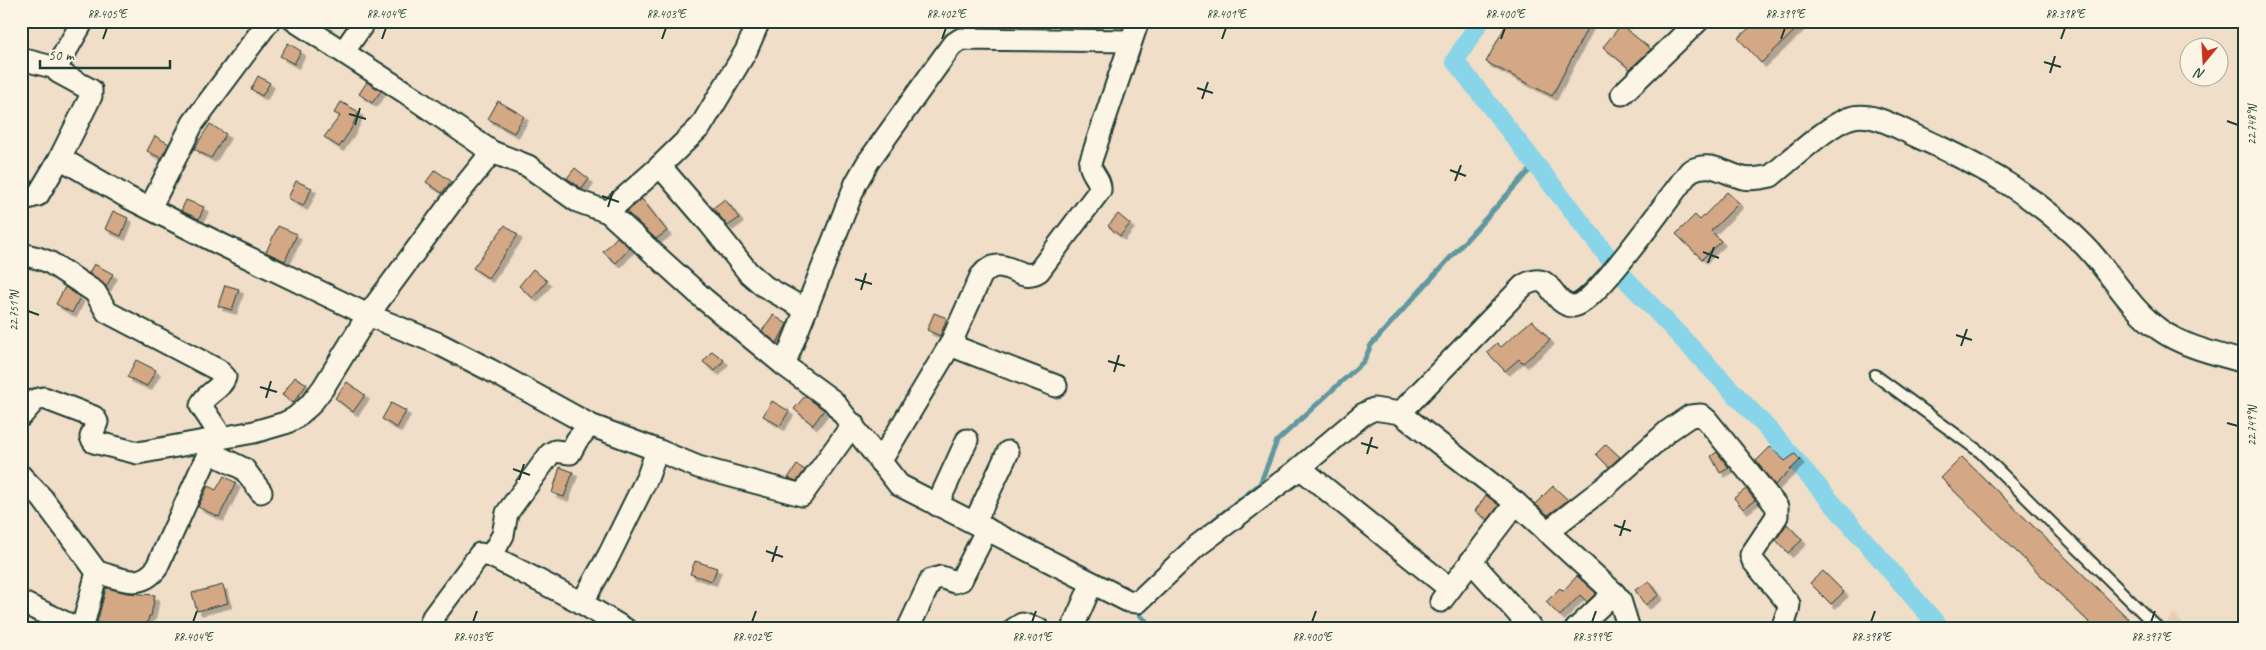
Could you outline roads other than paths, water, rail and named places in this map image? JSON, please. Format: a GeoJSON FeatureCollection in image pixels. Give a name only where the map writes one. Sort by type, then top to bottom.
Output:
{"type":"FeatureCollection","features":[{"type":"Feature","properties":{"kind":"street"},"geometry":{"type":"LineString","coordinates":[[56,68],[83,21]]}},
{"type":"Feature","properties":{"kind":"street"},"geometry":{"type":"LineString","coordinates":[[150,208],[193,123],[269,21]]}},
{"type":"Feature","properties":{"kind":"street"},"geometry":{"type":"LineString","coordinates":[[295,21],[344,51],[492,152],[528,166],[577,201],[608,212],[704,300],[784,365],[833,401],[853,424],[899,485],[1118,598],[1138,602],[1197,546],[1300,468],[1362,415],[1374,408],[1400,413],[1516,503],[1614,593],[1620,600],[1629,629]]}},
{"type":"Feature","properties":{"kind":"street"},"geometry":{"type":"LineString","coordinates":[[344,51],[365,21]]}},
{"type":"Feature","properties":{"kind":"street"},"geometry":{"type":"LineString","coordinates":[[608,212],[660,166],[701,126],[746,51],[758,21]]}},
{"type":"Feature","properties":{"kind":"street"},"geometry":{"type":"LineString","coordinates":[[880,462],[950,344],[981,276],[987,268],[1001,266],[1028,275],[1038,272],[1100,190],[1100,184],[1090,167],[1090,163],[1138,21]]}},
{"type":"Feature","properties":{"kind":"street"},"geometry":{"type":"LineString","coordinates":[[1622,94],[1698,21]]}},
{"type":"Feature","properties":{"kind":"street"},"geometry":{"type":"LineString","coordinates":[[784,365],[860,176],[957,40],[1132,41]]}},
{"type":"Feature","properties":{"kind":"street"},"geometry":{"type":"LineString","coordinates":[[21,59],[56,68],[58,72],[91,90],[92,93],[60,158],[38,195],[28,198],[21,197]]}},
{"type":"Feature","properties":{"kind":"street"},"geometry":{"type":"LineString","coordinates":[[1400,413],[1523,286],[1533,280],[1540,280],[1565,303],[1572,306],[1579,305],[1588,299],[1616,268],[1690,171],[1700,166],[1710,166],[1744,178],[1771,176],[1838,123],[1852,117],[1867,117],[1880,120],[1971,161],[2008,182],[2054,217],[2085,246],[2136,309],[2160,330],[2189,344],[2245,362]]}},
{"type":"Feature","properties":{"kind":"street"},"geometry":{"type":"LineString","coordinates":[[21,416],[35,400],[44,398],[94,417],[98,422],[91,437],[94,442],[138,453],[215,444],[285,423],[295,418],[310,405],[323,388],[368,315],[450,204],[492,152]]}},
{"type":"Feature","properties":{"kind":"street"},"geometry":{"type":"LineString","coordinates":[[60,158],[150,208],[368,315],[437,343],[590,425],[698,467],[802,495],[853,424]]}},
{"type":"Feature","properties":{"kind":"street"},"geometry":{"type":"LineString","coordinates":[[660,166],[748,272],[764,286],[806,310]]}},
{"type":"Feature","properties":{"kind":"street"},"geometry":{"type":"LineString","coordinates":[[21,254],[49,262],[95,292],[107,312],[224,374],[221,385],[202,401],[201,406],[215,444],[244,469],[261,492]]}},
{"type":"Feature","properties":{"kind":"street"},"geometry":{"type":"LineString","coordinates":[[950,344],[1056,386]]}},
{"type":"Feature","properties":{"kind":"street"},"geometry":{"type":"LineString","coordinates":[[1546,532],[1606,486],[1668,431],[1690,416],[1702,415],[1777,507],[1777,516],[1751,555],[1753,561],[1788,604],[1788,611],[1782,629]]}},
{"type":"Feature","properties":{"kind":"street"},"geometry":{"type":"LineString","coordinates":[[490,556],[503,535],[506,513],[550,454],[555,451],[570,454],[579,437],[590,425]]}},
{"type":"Feature","properties":{"kind":"street"},"geometry":{"type":"LineString","coordinates":[[937,505],[967,440]]}},
{"type":"Feature","properties":{"kind":"street"},"geometry":{"type":"LineString","coordinates":[[21,476],[32,487],[98,572],[134,582],[150,577],[156,569],[215,444]]}},
{"type":"Feature","properties":{"kind":"street"},"geometry":{"type":"LineString","coordinates":[[582,603],[610,555],[648,476],[656,450]]}},
{"type":"Feature","properties":{"kind":"street"},"geometry":{"type":"LineString","coordinates":[[908,629],[931,580],[941,577],[955,582],[962,580],[1008,452]]}},
{"type":"Feature","properties":{"kind":"street"},"geometry":{"type":"LineString","coordinates":[[1300,468],[1446,595],[1516,503]]}},
{"type":"Feature","properties":{"kind":"street"},"geometry":{"type":"LineString","coordinates":[[435,629],[431,622],[433,617],[476,556],[484,553],[582,603],[596,622],[625,629]]}},
{"type":"Feature","properties":{"kind":"street"},"geometry":{"type":"LineString","coordinates":[[1471,561],[1532,629]]}},
{"type":"Feature","properties":{"kind":"street"},"geometry":{"type":"LineString","coordinates":[[82,629],[98,572]]}},
{"type":"Feature","properties":{"kind":"street"},"geometry":{"type":"LineString","coordinates":[[1072,629],[1092,583]]}},
{"type":"Feature","properties":{"kind":"street"},"geometry":{"type":"LineString","coordinates":[[1576,629],[1614,593]]}},
{"type":"Feature","properties":{"kind":"street"},"geometry":{"type":"LineString","coordinates":[[21,602],[79,629]]}},
{"type":"Feature","properties":{"kind":"street"},"geometry":{"type":"LineString","coordinates":[[1014,629],[1022,624],[1038,629]]}},
{"type":"Feature","properties":{"kind":"lane"},"geometry":{"type":"LineString","coordinates":[[1875,375],[1980,452],[2159,629]]}},
{"type":"Feature","properties":{"kind":"waterway"},"geometry":{"type":"LineString","coordinates":[[1480,21],[1455,61],[1623,276],[1770,431],[1941,629]]}},
{"type":"Feature","properties":{"kind":"waterway"},"geometry":{"type":"LineString","coordinates":[[1214,520],[1260,484],[1277,441],[1364,361],[1371,345],[1536,163]]}},
{"type":"Feature","properties":{"kind":"waterway"},"geometry":{"type":"LineString","coordinates":[[1139,608],[1140,615],[1154,629]]}}]}
